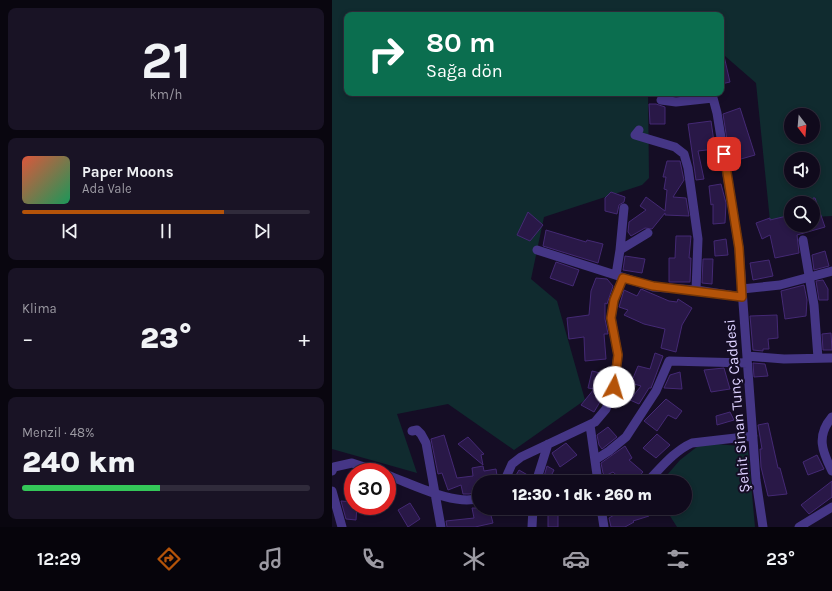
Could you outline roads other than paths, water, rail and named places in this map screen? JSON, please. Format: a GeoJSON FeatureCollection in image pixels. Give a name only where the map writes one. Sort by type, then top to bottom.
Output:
{"type":"FeatureCollection","features":[{"type":"Feature","properties":{"kind":"street","name":"Şehit Sinan Tunç Caddesi"},"geometry":{"type":"LineString","coordinates":[[661,100],[676,102],[713,98],[739,248],[756,480],[763,527]]}},
{"type":"Feature","properties":{"kind":"street"},"geometry":{"type":"LineString","coordinates":[[638,130],[635,135],[675,147],[684,154],[688,168],[698,239],[696,290]]}},
{"type":"Feature","properties":{"kind":"street"},"geometry":{"type":"LineString","coordinates":[[507,475],[512,464],[520,457],[590,425],[595,422],[606,409],[614,387],[618,355],[611,318],[619,276],[624,208]]}},
{"type":"Feature","properties":{"kind":"street"},"geometry":{"type":"LineString","coordinates":[[620,250],[648,233]]}},
{"type":"Feature","properties":{"kind":"street"},"geometry":{"type":"LineString","coordinates":[[803,240],[814,306],[818,358]]}},
{"type":"Feature","properties":{"kind":"street"},"geometry":{"type":"LineString","coordinates":[[537,250],[653,286],[696,290],[742,293],[780,285],[832,271]]}},
{"type":"Feature","properties":{"kind":"street"},"geometry":{"type":"LineString","coordinates":[[595,460],[609,452],[626,437],[656,391],[669,361],[832,358]]}},
{"type":"Feature","properties":{"kind":"street"},"geometry":{"type":"LineString","coordinates":[[832,417],[828,422],[821,440],[824,455],[832,471]]}},
{"type":"Feature","properties":{"kind":"street"},"geometry":{"type":"LineString","coordinates":[[590,425],[597,475]]}},
{"type":"Feature","properties":{"kind":"street"},"geometry":{"type":"LineString","coordinates":[[412,431],[417,430],[426,443],[441,527]]}},
{"type":"Feature","properties":{"kind":"street"},"geometry":{"type":"LineString","coordinates":[[654,475],[683,447],[692,443],[753,436]]}},
{"type":"Feature","properties":{"kind":"street"},"geometry":{"type":"LineString","coordinates":[[537,475],[548,444]]}},
{"type":"Feature","properties":{"kind":"street"},"geometry":{"type":"LineString","coordinates":[[332,471],[334,467],[344,465]]}},
{"type":"Feature","properties":{"kind":"street"},"geometry":{"type":"LineString","coordinates":[[396,478],[435,493],[465,500],[472,499]]}},
{"type":"Feature","properties":{"kind":"street"},"geometry":{"type":"LineString","coordinates":[[332,491],[342,527]]}},
{"type":"Feature","properties":{"kind":"street"},"geometry":{"type":"LineString","coordinates":[[799,527],[832,506]]}},
{"type":"Feature","properties":{"kind":"street"},"geometry":{"type":"LineString","coordinates":[[532,527],[533,515]]}},
{"type":"Feature","properties":{"kind":"street"},"geometry":{"type":"LineString","coordinates":[[602,515],[604,527]]}}]}
